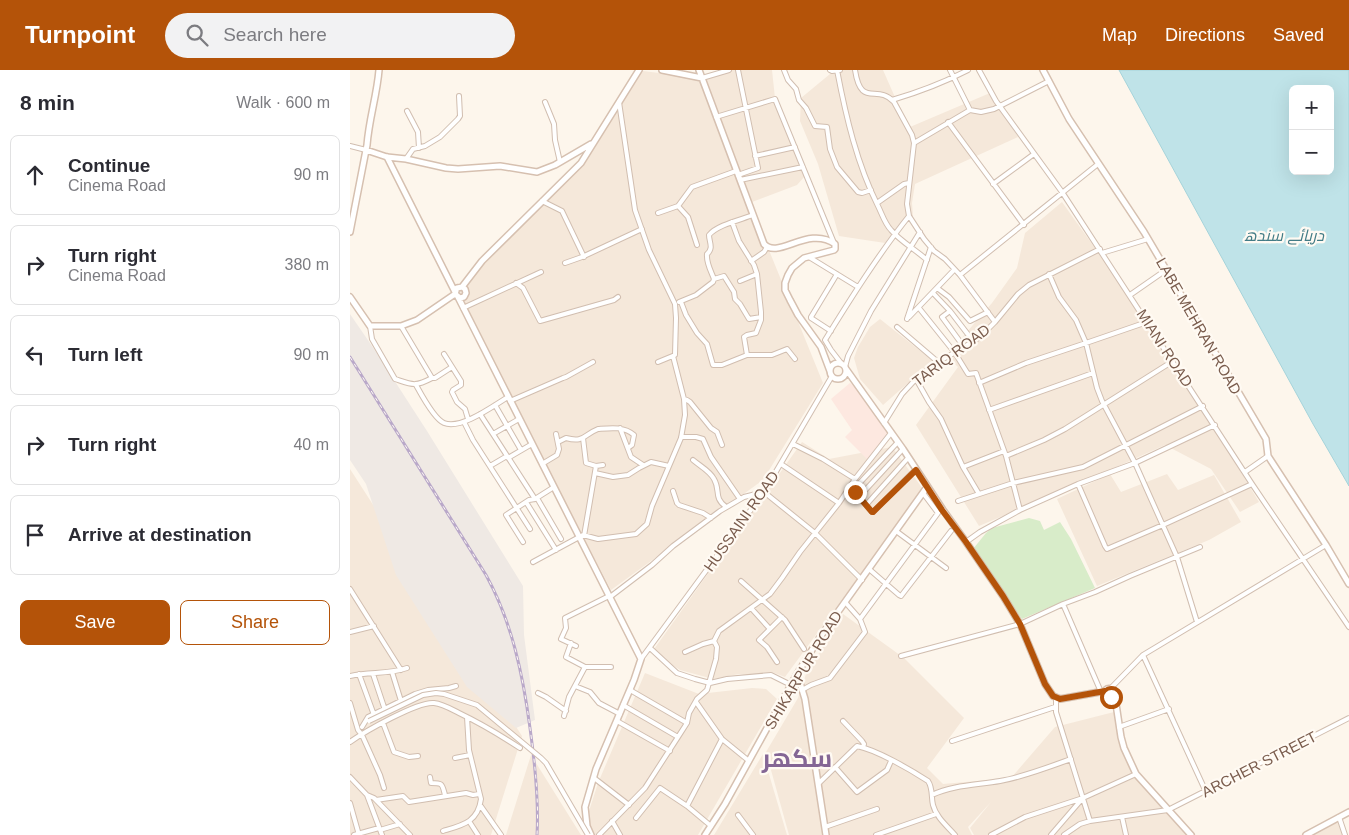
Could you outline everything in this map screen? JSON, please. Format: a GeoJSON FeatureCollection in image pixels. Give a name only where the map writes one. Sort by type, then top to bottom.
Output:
{"type":"FeatureCollection","features":[{"type":"Feature","properties":{"kind":"street"},"geometry":{"type":"LineString","coordinates":[[350,232],[352,212],[366,150],[379,70]]}},
{"type":"Feature","properties":{"kind":"street"},"geometry":{"type":"LineString","coordinates":[[370,326],[401,326],[417,320],[456,294],[457,288],[462,287],[482,261],[581,163],[639,70]]}},
{"type":"Feature","properties":{"kind":"street"},"geometry":{"type":"LineString","coordinates":[[662,70],[702,78],[729,70]]}},
{"type":"Feature","properties":{"kind":"street"},"geometry":{"type":"LineString","coordinates":[[699,70],[764,244],[775,249],[813,238],[830,240],[835,244]]}},
{"type":"Feature","properties":{"kind":"street"},"geometry":{"type":"LineString","coordinates":[[738,70],[758,168],[738,176]]}},
{"type":"Feature","properties":{"kind":"street"},"geometry":{"type":"LineString","coordinates":[[784,70],[788,80],[796,89],[799,100],[808,111],[816,126],[827,127],[830,149],[837,167],[858,192],[865,193],[871,190]]}},
{"type":"Feature","properties":{"kind":"street"},"geometry":{"type":"LineString","coordinates":[[830,70],[838,70],[849,124],[862,167],[889,228],[927,260]]}},
{"type":"Feature","properties":{"kind":"street"},"geometry":{"type":"LineString","coordinates":[[854,70],[862,91],[890,97],[912,135],[914,144],[907,204],[909,216],[931,248],[960,275],[995,322]]}},
{"type":"Feature","properties":{"kind":"street"},"geometry":{"type":"LineString","coordinates":[[950,70],[970,110]]}},
{"type":"Feature","properties":{"kind":"street"},"geometry":{"type":"LineString","coordinates":[[892,100],[916,93],[968,70]]}},
{"type":"Feature","properties":{"kind":"street","name":"MIANI ROAD"},"geometry":{"type":"LineString","coordinates":[[979,70],[1000,106],[1062,192],[1302,560],[1349,628]]}},
{"type":"Feature","properties":{"kind":"street","name":"LABE MEHRAN ROAD"},"geometry":{"type":"LineString","coordinates":[[1043,70],[1069,119],[1148,239],[1266,439],[1268,456],[1349,584]]}},
{"type":"Feature","properties":{"kind":"street"},"geometry":{"type":"LineString","coordinates":[[914,144],[970,110],[980,112],[994,109],[1049,81]]}},
{"type":"Feature","properties":{"kind":"street"},"geometry":{"type":"LineString","coordinates":[[406,158],[413,149],[425,146],[440,137],[458,119],[460,116],[459,96]]}},
{"type":"Feature","properties":{"kind":"street"},"geometry":{"type":"LineString","coordinates":[[716,117],[775,99],[835,244],[834,250],[804,258],[792,268],[785,283],[785,290],[798,315],[821,348],[831,373],[837,378],[842,378],[845,374],[844,367],[848,356],[871,311],[920,232]]}},
{"type":"Feature","properties":{"kind":"street"},"geometry":{"type":"LineString","coordinates":[[545,102],[554,124],[555,140],[560,162]]}},
{"type":"Feature","properties":{"kind":"street"},"geometry":{"type":"LineString","coordinates":[[533,562],[582,537],[598,540],[636,534],[647,524],[652,506],[681,437],[685,416],[684,399],[673,356],[675,355],[676,333],[675,304],[649,250],[635,210],[619,102]]}},
{"type":"Feature","properties":{"kind":"street"},"geometry":{"type":"LineString","coordinates":[[407,111],[418,132],[419,148]]}},
{"type":"Feature","properties":{"kind":"street"},"geometry":{"type":"LineString","coordinates":[[948,122],[1024,225]]}},
{"type":"Feature","properties":{"kind":"street"},"geometry":{"type":"LineString","coordinates":[[350,146],[387,157],[406,158],[446,168],[500,166],[537,172],[545,170],[594,143]]}},
{"type":"Feature","properties":{"kind":"street"},"geometry":{"type":"LineString","coordinates":[[755,156],[795,147]]}},
{"type":"Feature","properties":{"kind":"street"},"geometry":{"type":"LineString","coordinates":[[994,184],[1034,154]]}},
{"type":"Feature","properties":{"kind":"street"},"geometry":{"type":"LineString","coordinates":[[387,157],[542,464],[582,537],[609,597],[641,659],[630,690],[596,769],[585,807],[589,835]]}},
{"type":"Feature","properties":{"kind":"street"},"geometry":{"type":"LineString","coordinates":[[960,275],[1098,164]]}},
{"type":"Feature","properties":{"kind":"street"},"geometry":{"type":"LineString","coordinates":[[658,213],[678,206],[692,187],[738,176],[803,167]]}},
{"type":"Feature","properties":{"kind":"street"},"geometry":{"type":"LineString","coordinates":[[877,203],[904,184],[909,183]]}},
{"type":"Feature","properties":{"kind":"street"},"geometry":{"type":"LineString","coordinates":[[542,201],[562,211],[584,256]]}},
{"type":"Feature","properties":{"kind":"street"},"geometry":{"type":"LineString","coordinates":[[678,206],[688,217],[697,245]]}},
{"type":"Feature","properties":{"kind":"street"},"geometry":{"type":"LineString","coordinates":[[714,279],[708,266],[707,258],[712,247],[709,235],[712,231],[753,215]]}},
{"type":"Feature","properties":{"kind":"street"},"geometry":{"type":"LineString","coordinates":[[821,348],[858,287],[909,216]]}},
{"type":"Feature","properties":{"kind":"street"},"geometry":{"type":"LineString","coordinates":[[732,222],[739,241],[757,274],[761,317],[756,333],[744,337],[747,355]]}},
{"type":"Feature","properties":{"kind":"street"},"geometry":{"type":"LineString","coordinates":[[565,263],[642,229]]}},
{"type":"Feature","properties":{"kind":"street","name":"TARIQ ROAD"},"geometry":{"type":"LineString","coordinates":[[884,423],[902,394],[916,379],[938,362],[980,337],[1018,294],[1029,286],[1049,274],[1101,251],[1148,239]]}},
{"type":"Feature","properties":{"kind":"street"},"geometry":{"type":"LineString","coordinates":[[751,261],[764,252],[767,247]]}},
{"type":"Feature","properties":{"kind":"street"},"geometry":{"type":"LineString","coordinates":[[931,248],[907,318],[919,308],[954,270]]}},
{"type":"Feature","properties":{"kind":"street"},"geometry":{"type":"LineString","coordinates":[[809,257],[858,287]]}},
{"type":"Feature","properties":{"kind":"street"},"geometry":{"type":"LineString","coordinates":[[1130,295],[1166,270]]}},
{"type":"Feature","properties":{"kind":"street"},"geometry":{"type":"LineString","coordinates":[[463,308],[541,272]]}},
{"type":"Feature","properties":{"kind":"street"},"geometry":{"type":"LineString","coordinates":[[740,281],[757,274]]}},
{"type":"Feature","properties":{"kind":"street"},"geometry":{"type":"LineString","coordinates":[[831,331],[811,317],[837,274]]}},
{"type":"Feature","properties":{"kind":"street"},"geometry":{"type":"LineString","coordinates":[[1049,274],[1059,297],[1076,320],[1086,344],[1097,388],[1135,462],[1177,556],[1197,622]]}},
{"type":"Feature","properties":{"kind":"street"},"geometry":{"type":"LineString","coordinates":[[675,304],[703,290],[714,279],[724,276],[734,292],[735,299],[749,319],[761,317]]}},
{"type":"Feature","properties":{"kind":"street"},"geometry":{"type":"LineString","coordinates":[[516,283],[523,288],[540,321],[614,300],[618,297]]}},
{"type":"Feature","properties":{"kind":"street"},"geometry":{"type":"LineString","coordinates":[[456,294],[464,297],[466,293],[462,287]]}},
{"type":"Feature","properties":{"kind":"street"},"geometry":{"type":"LineString","coordinates":[[938,288],[949,297],[970,321],[988,312]]}},
{"type":"Feature","properties":{"kind":"street"},"geometry":{"type":"LineString","coordinates":[[933,293],[950,311],[973,341]]}},
{"type":"Feature","properties":{"kind":"street"},"geometry":{"type":"LineString","coordinates":[[350,298],[370,326],[372,339],[395,379],[416,385],[421,384],[452,367]]}},
{"type":"Feature","properties":{"kind":"street"},"geometry":{"type":"LineString","coordinates":[[681,302],[686,315],[697,333],[707,344],[713,365],[722,365],[747,355],[772,355],[787,349],[795,359]]}},
{"type":"Feature","properties":{"kind":"street"},"geometry":{"type":"LineString","coordinates":[[919,308],[956,353],[968,374],[976,373],[1006,456],[1020,510]]}},
{"type":"Feature","properties":{"kind":"street"},"geometry":{"type":"LineString","coordinates":[[950,311],[942,317],[964,347]]}},
{"type":"Feature","properties":{"kind":"street"},"geometry":{"type":"LineString","coordinates":[[979,383],[1026,363],[1148,322]]}},
{"type":"Feature","properties":{"kind":"street"},"geometry":{"type":"LineString","coordinates":[[401,326],[432,378]]}},
{"type":"Feature","properties":{"kind":"street"},"geometry":{"type":"LineString","coordinates":[[897,327],[938,362]]}},
{"type":"Feature","properties":{"kind":"street"},"geometry":{"type":"LineString","coordinates":[[825,340],[903,449],[927,487],[1003,596],[1020,624],[1045,684],[1056,698],[1060,699],[1105,691],[1144,655],[1326,545]]}},
{"type":"Feature","properties":{"kind":"street"},"geometry":{"type":"LineString","coordinates":[[444,354],[462,383],[452,392],[457,402],[465,409],[466,420],[474,440],[530,530]]}},
{"type":"Feature","properties":{"kind":"street"},"geometry":{"type":"LineString","coordinates":[[658,362],[673,356]]}},
{"type":"Feature","properties":{"kind":"street"},"geometry":{"type":"LineString","coordinates":[[1006,456],[1044,440],[1173,361]]}},
{"type":"Feature","properties":{"kind":"street"},"geometry":{"type":"LineString","coordinates":[[416,385],[429,408],[444,423],[454,424],[480,414],[509,399],[566,378],[593,362]]}},
{"type":"Feature","properties":{"kind":"street"},"geometry":{"type":"LineString","coordinates":[[831,373],[834,364],[844,367]]}},
{"type":"Feature","properties":{"kind":"street"},"geometry":{"type":"LineString","coordinates":[[989,410],[1093,372]]}},
{"type":"Feature","properties":{"kind":"street","name":"HUSSAINI ROAD"},"geometry":{"type":"LineString","coordinates":[[641,659],[764,492],[793,444],[831,373]]}},
{"type":"Feature","properties":{"kind":"street"},"geometry":{"type":"LineString","coordinates":[[916,379],[941,419],[963,467],[979,494]]}},
{"type":"Feature","properties":{"kind":"street"},"geometry":{"type":"LineString","coordinates":[[684,399],[690,402],[711,428],[717,432],[722,445]]}},
{"type":"Feature","properties":{"kind":"street"},"geometry":{"type":"LineString","coordinates":[[495,405],[521,450]]}},
{"type":"Feature","properties":{"kind":"street"},"geometry":{"type":"LineString","coordinates":[[958,501],[1013,483],[1083,467],[1203,406]]}},
{"type":"Feature","properties":{"kind":"street"},"geometry":{"type":"LineString","coordinates":[[480,414],[561,539]]}},
{"type":"Feature","properties":{"kind":"street"},"geometry":{"type":"LineString","coordinates":[[493,434],[519,419]]}},
{"type":"Feature","properties":{"kind":"street"},"geometry":{"type":"LineString","coordinates":[[966,542],[1020,510],[1078,484],[1135,462],[1215,425]]}},
{"type":"Feature","properties":{"kind":"street"},"geometry":{"type":"LineString","coordinates":[[620,428],[631,456],[643,465]]}},
{"type":"Feature","properties":{"kind":"street"},"geometry":{"type":"LineString","coordinates":[[558,442],[566,438],[574,440],[583,438],[598,429],[620,428],[634,435],[632,445],[628,448]]}},
{"type":"Feature","properties":{"kind":"street"},"geometry":{"type":"LineString","coordinates":[[685,652],[714,641],[720,631],[770,594],[891,433]]}},
{"type":"Feature","properties":{"kind":"street"},"geometry":{"type":"LineString","coordinates":[[542,464],[557,455],[559,449],[556,434]]}},
{"type":"Feature","properties":{"kind":"street"},"geometry":{"type":"LineString","coordinates":[[681,437],[703,439],[711,457],[740,499]]}},
{"type":"Feature","properties":{"kind":"street"},"geometry":{"type":"LineString","coordinates":[[583,438],[586,463],[596,466],[603,465]]}},
{"type":"Feature","properties":{"kind":"street"},"geometry":{"type":"LineString","coordinates":[[898,442],[854,489],[859,498],[872,512],[875,511],[916,470]]}},
{"type":"Feature","properties":{"kind":"street"},"geometry":{"type":"LineString","coordinates":[[490,466],[532,444]]}},
{"type":"Feature","properties":{"kind":"street"},"geometry":{"type":"LineString","coordinates":[[793,444],[855,479]]}},
{"type":"Feature","properties":{"kind":"street"},"geometry":{"type":"LineString","coordinates":[[859,498],[903,449]]}},
{"type":"Feature","properties":{"kind":"street"},"geometry":{"type":"LineString","coordinates":[[963,467],[1004,451]]}},
{"type":"Feature","properties":{"kind":"street"},"geometry":{"type":"LineString","coordinates":[[1245,472],[1268,456]]}},
{"type":"Feature","properties":{"kind":"street"},"geometry":{"type":"LineString","coordinates":[[866,505],[908,458]]}},
{"type":"Feature","properties":{"kind":"street"},"geometry":{"type":"LineString","coordinates":[[693,460],[706,469],[714,478],[719,501],[726,507]]}},
{"type":"Feature","properties":{"kind":"street"},"geometry":{"type":"LineString","coordinates":[[595,473],[613,477],[624,476],[651,462],[669,466]]}},
{"type":"Feature","properties":{"kind":"street"},"geometry":{"type":"LineString","coordinates":[[781,464],[839,503]]}},
{"type":"Feature","properties":{"kind":"street"},"geometry":{"type":"LineString","coordinates":[[582,537],[596,466]]}},
{"type":"Feature","properties":{"kind":"street"},"geometry":{"type":"LineString","coordinates":[[1078,484],[1107,548],[1163,525],[1252,484]]}},
{"type":"Feature","properties":{"kind":"street"},"geometry":{"type":"LineString","coordinates":[[523,542],[506,515],[554,487]]}},
{"type":"Feature","properties":{"kind":"street","name":"SHIKARPUR ROAD"},"geometry":{"type":"LineString","coordinates":[[705,835],[820,637],[927,487]]}},
{"type":"Feature","properties":{"kind":"street"},"geometry":{"type":"LineString","coordinates":[[674,491],[677,503],[710,518]]}},
{"type":"Feature","properties":{"kind":"street"},"geometry":{"type":"LineString","coordinates":[[576,646],[561,639],[566,628],[565,618],[609,597],[726,507],[744,497],[764,492],[816,533],[862,580]]}},
{"type":"Feature","properties":{"kind":"street"},"geometry":{"type":"LineString","coordinates":[[860,619],[938,513],[923,493]]}},
{"type":"Feature","properties":{"kind":"street"},"geometry":{"type":"LineString","coordinates":[[526,502],[556,550]]}},
{"type":"Feature","properties":{"kind":"street"},"geometry":{"type":"LineString","coordinates":[[896,531],[946,568]]}},
{"type":"Feature","properties":{"kind":"street"},"geometry":{"type":"LineString","coordinates":[[869,569],[901,596],[951,531]]}},
{"type":"Feature","properties":{"kind":"street"},"geometry":{"type":"LineString","coordinates":[[901,656],[1020,624],[1200,547]]}},
{"type":"Feature","properties":{"kind":"street"},"geometry":{"type":"LineString","coordinates":[[741,581],[785,620],[804,649]]}},
{"type":"Feature","properties":{"kind":"street"},"geometry":{"type":"LineString","coordinates":[[350,589],[401,670]]}},
{"type":"Feature","properties":{"kind":"street"},"geometry":{"type":"LineString","coordinates":[[802,690],[830,678],[865,632],[860,619],[845,602]]}},
{"type":"Feature","properties":{"kind":"street"},"geometry":{"type":"LineString","coordinates":[[1063,604],[1106,696],[1111,697],[1116,704],[1124,748],[1136,774],[1191,835]]}},
{"type":"Feature","properties":{"kind":"street"},"geometry":{"type":"LineString","coordinates":[[751,608],[770,629]]}},
{"type":"Feature","properties":{"kind":"street"},"geometry":{"type":"LineString","coordinates":[[777,662],[767,647],[759,640],[782,617]]}},
{"type":"Feature","properties":{"kind":"street"},"geometry":{"type":"LineString","coordinates":[[350,631],[374,626]]}},
{"type":"Feature","properties":{"kind":"street"},"geometry":{"type":"LineString","coordinates":[[599,835],[645,788],[670,751],[686,723],[689,713],[707,690],[716,659],[714,641]]}},
{"type":"Feature","properties":{"kind":"street"},"geometry":{"type":"LineString","coordinates":[[571,644],[566,657],[585,667],[611,668]]}},
{"type":"Feature","properties":{"kind":"street"},"geometry":{"type":"LineString","coordinates":[[650,648],[678,672],[710,683],[727,679],[771,675],[791,685]]}},
{"type":"Feature","properties":{"kind":"street"},"geometry":{"type":"LineString","coordinates":[[1144,655],[1206,792]]}},
{"type":"Feature","properties":{"kind":"street"},"geometry":{"type":"LineString","coordinates":[[564,716],[569,697],[585,667]]}},
{"type":"Feature","properties":{"kind":"street"},"geometry":{"type":"LineString","coordinates":[[350,676],[385,674],[407,668]]}},
{"type":"Feature","properties":{"kind":"street"},"geometry":{"type":"LineString","coordinates":[[392,672],[401,700]]}},
{"type":"Feature","properties":{"kind":"street"},"geometry":{"type":"LineString","coordinates":[[359,674],[374,714]]}},
{"type":"Feature","properties":{"kind":"street"},"geometry":{"type":"LineString","coordinates":[[373,674],[385,710]]}},
{"type":"Feature","properties":{"kind":"street"},"geometry":{"type":"LineString","coordinates":[[795,678],[801,686],[805,699],[826,835]]}},
{"type":"Feature","properties":{"kind":"street"},"geometry":{"type":"LineString","coordinates":[[351,741],[368,717],[415,694],[456,686]]}},
{"type":"Feature","properties":{"kind":"street"},"geometry":{"type":"LineString","coordinates":[[575,686],[590,692],[599,703],[620,714]]}},
{"type":"Feature","properties":{"kind":"street"},"geometry":{"type":"LineString","coordinates":[[630,690],[686,723]]}},
{"type":"Feature","properties":{"kind":"street"},"geometry":{"type":"LineString","coordinates":[[538,693],[566,711]]}},
{"type":"Feature","properties":{"kind":"street"},"geometry":{"type":"LineString","coordinates":[[360,728],[369,721],[423,695],[444,694],[477,705],[546,763],[589,835]]}},
{"type":"Feature","properties":{"kind":"street"},"geometry":{"type":"LineString","coordinates":[[1056,698],[1055,707],[1090,821]]}},
{"type":"Feature","properties":{"kind":"street"},"geometry":{"type":"LineString","coordinates":[[351,741],[414,707],[432,702],[443,705],[467,717],[520,748]]}},
{"type":"Feature","properties":{"kind":"street"},"geometry":{"type":"LineString","coordinates":[[696,702],[722,739],[749,761]]}},
{"type":"Feature","properties":{"kind":"street"},"geometry":{"type":"LineString","coordinates":[[350,703],[384,788]]}},
{"type":"Feature","properties":{"kind":"street"},"geometry":{"type":"LineString","coordinates":[[623,706],[678,737]]}},
{"type":"Feature","properties":{"kind":"street"},"geometry":{"type":"LineString","coordinates":[[952,741],[1055,707]]}},
{"type":"Feature","properties":{"kind":"street"},"geometry":{"type":"LineString","coordinates":[[1119,727],[1169,709]]}},
{"type":"Feature","properties":{"kind":"street"},"geometry":{"type":"LineString","coordinates":[[443,831],[458,827],[474,818],[480,805],[481,800],[470,756],[467,717]]}},
{"type":"Feature","properties":{"kind":"street","name":"ARCHER STREET"},"geometry":{"type":"LineString","coordinates":[[1064,835],[1080,824],[1090,821],[1168,810],[1349,718]]}},
{"type":"Feature","properties":{"kind":"street"},"geometry":{"type":"LineString","coordinates":[[617,721],[670,751]]}},
{"type":"Feature","properties":{"kind":"street"},"geometry":{"type":"LineString","coordinates":[[843,722],[862,741],[864,748]]}},
{"type":"Feature","properties":{"kind":"street"},"geometry":{"type":"LineString","coordinates":[[383,723],[394,752],[408,757],[418,756]]}},
{"type":"Feature","properties":{"kind":"street"},"geometry":{"type":"LineString","coordinates":[[687,806],[722,739]]}},
{"type":"Feature","properties":{"kind":"street"},"geometry":{"type":"LineString","coordinates":[[818,784],[857,746],[864,748],[928,781],[931,785],[936,814],[955,835]]}},
{"type":"Feature","properties":{"kind":"street"},"geometry":{"type":"LineString","coordinates":[[455,758],[470,756]]}},
{"type":"Feature","properties":{"kind":"street"},"geometry":{"type":"LineString","coordinates":[[932,795],[952,788],[1016,777],[1071,759]]}},
{"type":"Feature","properties":{"kind":"street"},"geometry":{"type":"LineString","coordinates":[[835,766],[857,792],[887,770],[891,761]]}},
{"type":"Feature","properties":{"kind":"street"},"geometry":{"type":"LineString","coordinates":[[991,835],[1025,817],[1083,798],[1136,774]]}},
{"type":"Feature","properties":{"kind":"street"},"geometry":{"type":"LineString","coordinates":[[350,777],[367,795],[376,800],[410,835]]}},
{"type":"Feature","properties":{"kind":"street"},"geometry":{"type":"LineString","coordinates":[[430,777],[431,783],[442,784],[446,795]]}},
{"type":"Feature","properties":{"kind":"street"},"geometry":{"type":"LineString","coordinates":[[594,778],[628,805]]}},
{"type":"Feature","properties":{"kind":"street"},"geometry":{"type":"LineString","coordinates":[[636,818],[660,788],[687,806],[711,826]]}},
{"type":"Feature","properties":{"kind":"street"},"geometry":{"type":"LineString","coordinates":[[376,800],[403,796],[409,802],[446,795],[479,794]]}},
{"type":"Feature","properties":{"kind":"street"},"geometry":{"type":"LineString","coordinates":[[367,795],[380,831]]}},
{"type":"Feature","properties":{"kind":"street"},"geometry":{"type":"LineString","coordinates":[[1051,835],[1083,798]]}},
{"type":"Feature","properties":{"kind":"street"},"geometry":{"type":"LineString","coordinates":[[350,803],[359,834]]}},
{"type":"Feature","properties":{"kind":"street"},"geometry":{"type":"LineString","coordinates":[[480,805],[501,835]]}},
{"type":"Feature","properties":{"kind":"street"},"geometry":{"type":"LineString","coordinates":[[825,827],[877,809]]}},
{"type":"Feature","properties":{"kind":"street"},"geometry":{"type":"LineString","coordinates":[[1306,835],[1349,812]]}},
{"type":"Feature","properties":{"kind":"street"},"geometry":{"type":"LineString","coordinates":[[738,814],[754,835]]}},
{"type":"Feature","properties":{"kind":"street"},"geometry":{"type":"LineString","coordinates":[[876,835],[936,814]]}},
{"type":"Feature","properties":{"kind":"street"},"geometry":{"type":"LineString","coordinates":[[1122,817],[1126,835]]}},
{"type":"Feature","properties":{"kind":"street"},"geometry":{"type":"LineString","coordinates":[[1340,817],[1345,835]]}},
{"type":"Feature","properties":{"kind":"street"},"geometry":{"type":"LineString","coordinates":[[469,821],[478,835]]}},
{"type":"Feature","properties":{"kind":"street"},"geometry":{"type":"LineString","coordinates":[[612,821],[620,835]]}},
{"type":"Feature","properties":{"kind":"street"},"geometry":{"type":"LineString","coordinates":[[354,835],[380,831],[400,824]]}},
{"type":"Feature","properties":{"kind":"shaded area"},"geometry":{"type":"Polygon","coordinates":[[[635,70],[699,78],[823,383],[763,480],[611,590],[455,290],[575,169],[614,111],[635,70]]]}},
{"type":"Feature","properties":{"kind":"shaded area"},"geometry":{"type":"Polygon","coordinates":[[[726,70],[772,70],[775,98],[805,176],[797,185],[752,202],[704,76],[726,70]]]}},
{"type":"Feature","properties":{"kind":"shaded area"},"geometry":{"type":"Polygon","coordinates":[[[829,70],[883,70],[910,127],[990,93],[1018,137],[915,184],[912,203],[913,216],[897,228],[885,243],[839,236],[818,164],[800,121],[801,98],[830,74],[836,73],[831,73],[829,70]]]}},
{"type":"Feature","properties":{"kind":"shaded area"},"geometry":{"type":"Polygon","coordinates":[[[1062,202],[1153,329],[1259,502],[1240,512],[1211,469],[1165,445],[979,526],[916,425],[958,367],[946,356],[992,303],[1017,268],[1025,233],[1062,202]]]}},
{"type":"Feature","properties":{"kind":"shaded area"},"geometry":{"type":"Polygon","coordinates":[[[350,314],[427,431],[523,586],[524,635],[535,720],[516,728],[467,687],[396,575],[366,484],[350,460],[350,314]]]}},
{"type":"Feature","properties":{"kind":"shaded area"},"geometry":{"type":"Polygon","coordinates":[[[880,319],[933,361],[883,405],[860,379],[854,358],[870,327],[880,319]]]}},
{"type":"Feature","properties":{"kind":"shaded area"},"geometry":{"type":"Polygon","coordinates":[[[850,383],[867,400],[890,435],[868,460],[845,437],[852,430],[831,399],[850,383]]]}},
{"type":"Feature","properties":{"kind":"shaded area"},"geometry":{"type":"Polygon","coordinates":[[[802,442],[829,459],[892,447],[923,489],[785,677],[772,672],[757,676],[739,674],[713,679],[680,670],[652,652],[802,442]]]}},
{"type":"Feature","properties":{"kind":"shaded area"},"geometry":{"type":"Polygon","coordinates":[[[350,469],[522,736],[491,835],[350,835],[350,469]]]}},
{"type":"Feature","properties":{"kind":"shaded area"},"geometry":{"type":"Polygon","coordinates":[[[1110,474],[1121,492],[1167,474],[1178,490],[1214,475],[1241,522],[1209,540],[1097,586],[1057,499],[1110,474]]]}},
{"type":"Feature","properties":{"kind":"shaded area"},"geometry":{"type":"Polygon","coordinates":[[[843,614],[904,658],[964,718],[927,768],[943,784],[1011,778],[1055,727],[1114,712],[1123,750],[1141,782],[1187,835],[974,835],[970,828],[991,802],[968,827],[972,835],[789,835],[766,752],[798,698],[806,674],[843,614]]]}},
{"type":"Feature","properties":{"kind":"shaded area"},"geometry":{"type":"Polygon","coordinates":[[[645,673],[699,694],[752,688],[766,689],[777,699],[698,835],[593,835],[591,830],[589,811],[598,783],[645,673]]]}},
{"type":"Feature","properties":{"kind":"shaded area"},"geometry":{"type":"Polygon","coordinates":[[[763,754],[787,835],[714,835],[763,754]]]}},
{"type":"Feature","properties":{"kind":"shaded area"},"geometry":{"type":"Polygon","coordinates":[[[531,755],[581,835],[506,835],[531,755]]]}},
{"type":"Feature","properties":{"kind":"shaded area"},"geometry":{"type":"Polygon","coordinates":[[[1339,817],[1345,835],[1306,835],[1339,817]]]}},
{"type":"Feature","properties":{"kind":"green space"},"geometry":{"type":"Polygon","coordinates":[[[1029,518],[1040,521],[1044,530],[1060,522],[1071,539],[1095,588],[1022,619],[973,549],[992,528],[1029,518]]]}},
{"type":"Feature","properties":{"kind":"water","name":"دریائے سندھ"},"geometry":{"type":"Polygon","coordinates":[[[1119,70],[1349,70],[1349,486],[1313,424],[1119,70]]]}},
{"type":"Feature","properties":{"kind":"railway"},"geometry":{"type":"LineString","coordinates":[[350,357],[486,575],[503,611],[520,669],[527,708],[536,782],[537,835]]}},
{"type":"Feature","properties":{"kind":"district","name":"سکھر"},"geometry":{"type":"Point","coordinates":[797,758]}},
{"type":"Feature","properties":{"kind":"route"},"geometry":{"type":"LineString","coordinates":[[855,492],[873,512],[916,470],[1003,596],[1020,624],[1045,684],[1053,696],[1060,699],[1105,691],[1106,696],[1111,697]]}}]}
